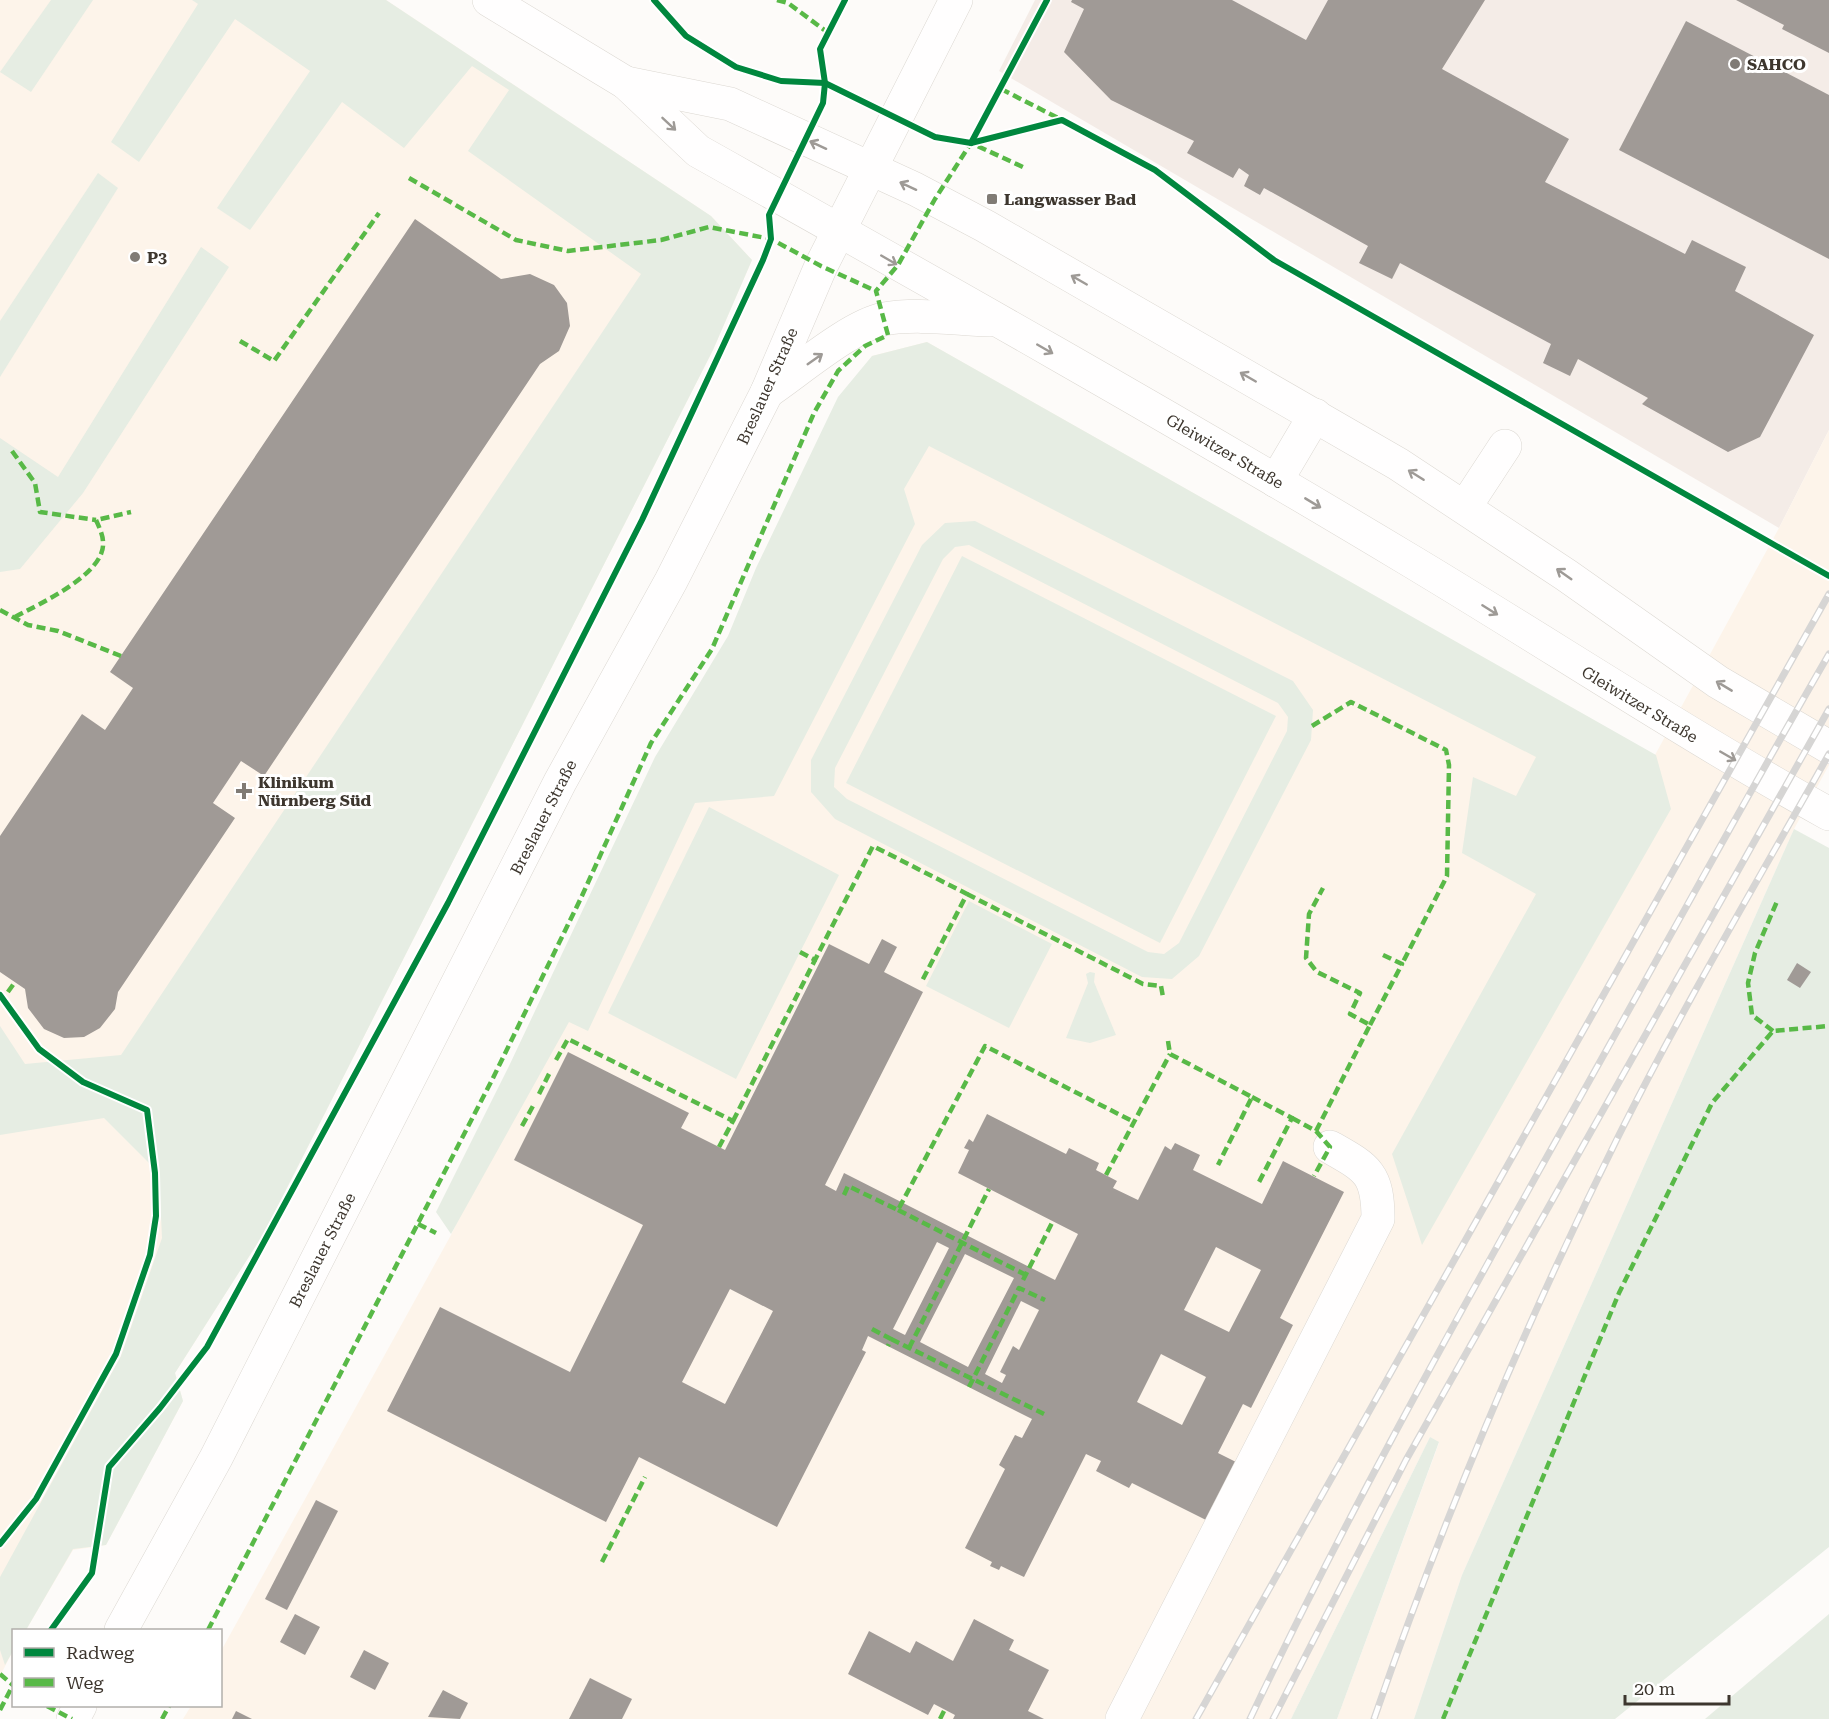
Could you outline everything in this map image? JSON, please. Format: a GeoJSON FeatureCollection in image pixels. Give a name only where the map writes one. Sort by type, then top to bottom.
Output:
{"type":"FeatureCollection","features":[{"type":"Feature","properties":{"kind":"main road","name":"Gleiwitzer Straße"},"geometry":{"type":"LineString","coordinates":[[489,0],[626,83],[698,151],[1276,481],[1408,559],[1672,724],[1829,814]]}},
{"type":"Feature","properties":{"kind":"main road","name":"Breslauer Straße"},"geometry":{"type":"LineString","coordinates":[[122,1629],[216,1458],[560,782],[671,581],[768,392],[806,296],[957,0]]}},
{"type":"Feature","properties":{"kind":"main road","name":"Gleiwitzer Straße"},"geometry":{"type":"LineString","coordinates":[[626,83],[730,104],[871,169],[985,226],[1398,464],[1465,507],[1718,682],[1828,744]]}},
{"type":"Feature","properties":{"kind":"main road"},"geometry":{"type":"LineString","coordinates":[[768,392],[837,343],[883,319],[903,317],[994,320]]}},
{"type":"Feature","properties":{"kind":"main road"},"geometry":{"type":"LineString","coordinates":[[1276,481],[1315,415]]}},
{"type":"Feature","properties":{"kind":"main road"},"geometry":{"type":"LineString","coordinates":[[1465,507],[1505,446]]}},
{"type":"Feature","properties":{"kind":"main road"},"geometry":{"type":"LineString","coordinates":[[1122,1719],[1378,1219],[1378,1194],[1365,1167],[1330,1147]]}},
{"type":"Feature","properties":{"kind":"shaded area","name":"Klinikum Nürnberg Süd"},"geometry":{"type":"Polygon","coordinates":[[[0,0],[386,0],[711,216],[752,260],[713,350],[264,1233],[175,1373],[183,1401],[106,1545],[73,1550],[27,1629],[12,1629],[12,1653],[0,1676],[0,0]]]}},
{"type":"Feature","properties":{"kind":"shaded area"},"geometry":{"type":"Polygon","coordinates":[[[51,0],[93,0],[31,92],[0,72],[51,0]]]}},
{"type":"Feature","properties":{"kind":"shaded area"},"geometry":{"type":"Polygon","coordinates":[[[192,0],[386,0],[711,216],[752,260],[713,350],[264,1233],[175,1373],[183,1401],[106,1545],[73,1549],[27,1629],[12,1629],[12,1653],[5,1665],[0,1650],[0,1577],[121,1356],[162,1238],[159,1173],[104,1118],[0,1135],[0,1026],[25,1064],[121,1055],[641,274],[468,151],[509,90],[472,66],[404,148],[342,102],[250,230],[217,208],[310,71],[235,19],[139,162],[111,142],[198,4],[192,0]]]}},
{"type":"Feature","properties":{"kind":"shaded area"},"geometry":{"type":"Polygon","coordinates":[[[1035,0],[1829,0],[1829,430],[1779,528],[999,71],[1035,0]]]}},
{"type":"Feature","properties":{"kind":"shaded area"},"geometry":{"type":"Polygon","coordinates":[[[98,173],[118,188],[0,377],[0,321],[98,173]]]}},
{"type":"Feature","properties":{"kind":"shaded area"},"geometry":{"type":"Polygon","coordinates":[[[201,247],[229,267],[83,493],[20,569],[0,572],[0,438],[58,477],[201,247]]]}},
{"type":"Feature","properties":{"kind":"shaded area"},"geometry":{"type":"Polygon","coordinates":[[[927,342],[1655,755],[1779,528],[1829,430],[1829,765],[1794,829],[1462,1575],[1414,1719],[1337,1719],[1439,1443],[1430,1437],[1291,1719],[183,1719],[190,1707],[222,1707],[222,1649],[451,1235],[872,356],[927,342]]]}},
{"type":"Feature","properties":{"kind":"shaded area"},"geometry":{"type":"Polygon","coordinates":[[[927,342],[1656,755],[1671,809],[1422,1245],[1392,1154],[1536,894],[1462,853],[1473,777],[1516,796],[1536,757],[929,446],[904,489],[915,524],[774,796],[695,803],[588,1031],[569,1022],[451,1234],[436,1212],[509,1066],[655,757],[728,636],[756,568],[838,397],[872,356],[927,342]]]}},
{"type":"Feature","properties":{"kind":"shaded area"},"geometry":{"type":"Polygon","coordinates":[[[975,521],[1293,681],[1313,710],[1311,740],[1199,956],[1172,979],[1142,977],[835,819],[811,792],[811,760],[922,545],[945,523],[975,521]],[[969,545],[955,547],[943,559],[835,768],[834,787],[847,799],[1148,952],[1164,954],[1179,943],[1287,731],[1288,717],[1278,703],[969,545]]]}},
{"type":"Feature","properties":{"kind":"shaded area"},"geometry":{"type":"Polygon","coordinates":[[[962,556],[1276,716],[1160,943],[846,783],[962,556]]]}},
{"type":"Feature","properties":{"kind":"shaded area"},"geometry":{"type":"Polygon","coordinates":[[[709,807],[839,875],[736,1079],[608,1013],[709,807]]]}},
{"type":"Feature","properties":{"kind":"shaded area"},"geometry":{"type":"Polygon","coordinates":[[[1794,829],[1829,848],[1829,1547],[1615,1719],[1414,1719],[1462,1575],[1794,829]]]}},
{"type":"Feature","properties":{"kind":"shaded area"},"geometry":{"type":"Polygon","coordinates":[[[969,901],[1052,944],[1009,1028],[926,986],[969,901]]]}},
{"type":"Feature","properties":{"kind":"shaded area"},"geometry":{"type":"Polygon","coordinates":[[[1095,973],[1094,982],[1116,1035],[1090,1043],[1066,1038],[1088,983],[1086,974],[1095,973]]]}},
{"type":"Feature","properties":{"kind":"shaded area"},"geometry":{"type":"Polygon","coordinates":[[[1430,1437],[1439,1442],[1337,1719],[1291,1719],[1430,1437]]]}},
{"type":"Feature","properties":{"kind":"shaded area"},"geometry":{"type":"Polygon","coordinates":[[[1829,1614],[1829,1719],[1705,1719],[1829,1614]]]}},
{"type":"Feature","properties":{"kind":"building"},"geometry":{"type":"Polygon","coordinates":[[[1072,0],[1232,0],[1306,40],[1328,0],[1485,0],[1442,69],[1569,139],[1545,182],[1685,254],[1692,240],[1746,267],[1735,291],[1814,335],[1760,437],[1728,452],[1642,404],[1648,398],[1578,359],[1570,376],[1543,363],[1551,344],[1400,263],[1392,279],[1359,263],[1368,246],[1264,188],[1260,195],[1244,186],[1249,175],[1239,168],[1233,178],[1187,153],[1194,141],[1111,100],[1064,52],[1084,9],[1071,2],[1072,0]]]}},
{"type":"Feature","properties":{"kind":"building"},"geometry":{"type":"Polygon","coordinates":[[[1736,0],[1829,0],[1829,53],[1782,29],[1784,25],[1736,0]]]}},
{"type":"Feature","properties":{"kind":"building"},"geometry":{"type":"Polygon","coordinates":[[[1686,21],[1829,95],[1829,259],[1619,150],[1686,21]]]}},
{"type":"Feature","properties":{"kind":"building"},"geometry":{"type":"Polygon","coordinates":[[[415,219],[501,279],[530,274],[554,285],[567,303],[570,326],[559,351],[540,364],[264,776],[241,761],[213,803],[235,818],[118,992],[115,1009],[100,1028],[84,1037],[64,1038],[44,1029],[28,1008],[25,989],[0,972],[0,836],[82,714],[105,730],[133,688],[110,672],[415,219]]]}},
{"type":"Feature","properties":{"kind":"building"},"geometry":{"type":"Polygon","coordinates":[[[882,939],[897,947],[884,972],[923,992],[825,1185],[836,1191],[844,1173],[1055,1280],[1078,1234],[958,1173],[969,1150],[964,1148],[969,1139],[973,1142],[987,1114],[1066,1154],[1069,1148],[1099,1163],[1096,1170],[1117,1181],[1113,1188],[1138,1200],[1165,1146],[1171,1150],[1175,1143],[1200,1155],[1193,1170],[1262,1204],[1283,1161],[1344,1192],[1280,1318],[1293,1325],[1251,1408],[1243,1404],[1218,1453],[1240,1464],[1210,1522],[1132,1483],[1129,1488],[1096,1471],[1101,1461],[1086,1454],[1024,1577],[1001,1566],[999,1570],[990,1566],[992,1562],[965,1548],[1005,1469],[999,1465],[1015,1435],[1022,1438],[1032,1419],[868,1336],[862,1350],[866,1352],[777,1527],[639,1457],[606,1522],[387,1411],[440,1307],[570,1372],[643,1225],[514,1160],[568,1052],[689,1113],[681,1128],[725,1150],[829,944],[869,964],[882,939]],[[937,1242],[893,1329],[905,1335],[949,1248],[937,1242]],[[1216,1247],[1184,1310],[1229,1332],[1261,1270],[1216,1247]],[[965,1254],[920,1342],[968,1367],[1014,1278],[965,1254]],[[730,1289],[682,1382],[725,1404],[773,1311],[730,1289]],[[1021,1301],[985,1374],[1002,1383],[1006,1375],[1000,1372],[1013,1346],[1019,1350],[1039,1310],[1021,1301]],[[1161,1354],[1137,1402],[1182,1425],[1206,1377],[1161,1354]]]}},
{"type":"Feature","properties":{"kind":"building"},"geometry":{"type":"Polygon","coordinates":[[[1797,963],[1811,972],[1800,988],[1787,980],[1797,963]]]}},
{"type":"Feature","properties":{"kind":"building"},"geometry":{"type":"Polygon","coordinates":[[[316,1500],[338,1511],[287,1610],[265,1599],[316,1500]]]}},
{"type":"Feature","properties":{"kind":"building"},"geometry":{"type":"Polygon","coordinates":[[[295,1614],[320,1627],[305,1655],[280,1642],[295,1614]]]}},
{"type":"Feature","properties":{"kind":"building"},"geometry":{"type":"Polygon","coordinates":[[[974,1619],[1014,1640],[1009,1650],[1049,1670],[1028,1711],[1044,1719],[953,1719],[955,1715],[934,1704],[928,1715],[848,1674],[869,1631],[910,1653],[916,1641],[953,1661],[974,1619]]]}},
{"type":"Feature","properties":{"kind":"building"},"geometry":{"type":"Polygon","coordinates":[[[364,1650],[389,1663],[375,1690],[350,1677],[364,1650]]]}},
{"type":"Feature","properties":{"kind":"building"},"geometry":{"type":"Polygon","coordinates":[[[590,1678],[632,1699],[622,1719],[569,1719],[590,1678]]]}},
{"type":"Feature","properties":{"kind":"building"},"geometry":{"type":"Polygon","coordinates":[[[443,1690],[468,1703],[460,1719],[428,1717],[443,1690]]]}},
{"type":"Feature","properties":{"kind":"building"},"geometry":{"type":"Polygon","coordinates":[[[236,1711],[252,1719],[232,1719],[236,1711]]]}},
{"type":"Feature","properties":{"kind":"railway"},"geometry":{"type":"LineString","coordinates":[[1196,1719],[1829,594]]}},
{"type":"Feature","properties":{"kind":"railway"},"geometry":{"type":"LineString","coordinates":[[1250,1719],[1320,1575],[1433,1363],[1829,654]]}},
{"type":"Feature","properties":{"kind":"railway"},"geometry":{"type":"LineString","coordinates":[[1273,1719],[1406,1460],[1829,709]]}},
{"type":"Feature","properties":{"kind":"railway"},"geometry":{"type":"LineString","coordinates":[[1374,1719],[1457,1496],[1518,1350],[1584,1206],[1669,1038],[1829,754]]}},
{"type":"Feature","properties":{"kind":"marked path"},"geometry":{"type":"LineString","coordinates":[[777,0],[788,3],[827,32]]}},
{"type":"Feature","properties":{"kind":"marked path"},"geometry":{"type":"LineString","coordinates":[[1001,89],[1062,120]]}},
{"type":"Feature","properties":{"kind":"marked path"},"geometry":{"type":"LineString","coordinates":[[209,1629],[493,1078],[581,898],[651,743],[712,649],[814,413],[838,371],[865,346],[888,335],[876,291],[898,265],[935,199],[971,143],[1025,168]]}},
{"type":"Feature","properties":{"kind":"marked path"},"geometry":{"type":"LineString","coordinates":[[409,178],[516,240],[568,251],[661,240],[709,227],[771,239],[821,266],[876,291]]}},
{"type":"Feature","properties":{"kind":"marked path"},"geometry":{"type":"LineString","coordinates":[[240,341],[274,361],[379,213]]}},
{"type":"Feature","properties":{"kind":"marked path"},"geometry":{"type":"LineString","coordinates":[[12,451],[35,483],[40,512],[96,520]]}},
{"type":"Feature","properties":{"kind":"marked path"},"geometry":{"type":"LineString","coordinates":[[15,617],[69,587],[94,565],[101,554],[103,542],[96,520],[131,512]]}},
{"type":"Feature","properties":{"kind":"marked path"},"geometry":{"type":"LineString","coordinates":[[0,610],[28,625],[58,631],[121,656]]}},
{"type":"Feature","properties":{"kind":"marked path"},"geometry":{"type":"LineString","coordinates":[[1312,726],[1351,702],[1446,750],[1449,765],[1447,876],[1402,964]]}},
{"type":"Feature","properties":{"kind":"marked path"},"geometry":{"type":"LineString","coordinates":[[800,952],[815,960],[873,846],[967,894],[922,981]]}},
{"type":"Feature","properties":{"kind":"marked path"},"geometry":{"type":"LineString","coordinates":[[1316,1131],[1370,1025],[1350,1014],[1360,993],[1317,972],[1306,958],[1309,914],[1323,888]]}},
{"type":"Feature","properties":{"kind":"marked path"},"geometry":{"type":"LineString","coordinates":[[967,894],[1143,984],[1161,986],[1163,997]]}},
{"type":"Feature","properties":{"kind":"marked path"},"geometry":{"type":"LineString","coordinates":[[1773,1031],[1752,1015],[1748,983],[1755,953],[1778,899]]}},
{"type":"Feature","properties":{"kind":"marked path"},"geometry":{"type":"LineString","coordinates":[[1370,1025],[1402,964],[1383,955]]}},
{"type":"Feature","properties":{"kind":"marked path"},"geometry":{"type":"LineString","coordinates":[[733,1121],[815,960]]}},
{"type":"Feature","properties":{"kind":"marked path"},"geometry":{"type":"LineString","coordinates":[[0,1003],[15,982]]}},
{"type":"Feature","properties":{"kind":"marked path"},"geometry":{"type":"LineString","coordinates":[[1443,1719],[1619,1293],[1712,1103],[1773,1031],[1829,1026]]}},
{"type":"Feature","properties":{"kind":"marked path"},"geometry":{"type":"LineString","coordinates":[[556,1060],[568,1039],[733,1121],[719,1147]]}},
{"type":"Feature","properties":{"kind":"marked path"},"geometry":{"type":"LineString","coordinates":[[1168,1041],[1170,1054],[1252,1097],[1218,1165]]}},
{"type":"Feature","properties":{"kind":"marked path"},"geometry":{"type":"LineString","coordinates":[[844,1195],[848,1186],[898,1210],[985,1046],[1134,1122]]}},
{"type":"Feature","properties":{"kind":"marked path"},"geometry":{"type":"LineString","coordinates":[[1106,1175],[1170,1054]]}},
{"type":"Feature","properties":{"kind":"marked path"},"geometry":{"type":"LineString","coordinates":[[539,1094],[550,1072]]}},
{"type":"Feature","properties":{"kind":"marked path"},"geometry":{"type":"LineString","coordinates":[[1252,1097],[1292,1118],[1258,1184]]}},
{"type":"Feature","properties":{"kind":"marked path"},"geometry":{"type":"LineString","coordinates":[[522,1126],[533,1106]]}},
{"type":"Feature","properties":{"kind":"marked path"},"geometry":{"type":"LineString","coordinates":[[1292,1118],[1316,1131],[1330,1147],[1314,1176]]}},
{"type":"Feature","properties":{"kind":"marked path"},"geometry":{"type":"LineString","coordinates":[[909,1348],[989,1189]]}},
{"type":"Feature","properties":{"kind":"marked path"},"geometry":{"type":"LineString","coordinates":[[898,1210],[1026,1275]]}},
{"type":"Feature","properties":{"kind":"marked path"},"geometry":{"type":"LineString","coordinates":[[1023,1280],[1053,1221]]}},
{"type":"Feature","properties":{"kind":"marked path"},"geometry":{"type":"LineString","coordinates":[[418,1224],[436,1233]]}},
{"type":"Feature","properties":{"kind":"marked path"},"geometry":{"type":"LineString","coordinates":[[969,1387],[1019,1288],[1045,1300]]}},
{"type":"Feature","properties":{"kind":"marked path"},"geometry":{"type":"LineString","coordinates":[[872,1329],[891,1339],[888,1346]]}},
{"type":"Feature","properties":{"kind":"marked path"},"geometry":{"type":"LineString","coordinates":[[891,1339],[1044,1414]]}},
{"type":"Feature","properties":{"kind":"marked path"},"geometry":{"type":"LineString","coordinates":[[602,1562],[645,1477]]}},
{"type":"Feature","properties":{"kind":"marked path"},"geometry":{"type":"LineString","coordinates":[[0,1674],[12,1684]]}},
{"type":"Feature","properties":{"kind":"marked path"},"geometry":{"type":"LineString","coordinates":[[0,1710],[12,1687]]}},
{"type":"Feature","properties":{"kind":"marked path"},"geometry":{"type":"LineString","coordinates":[[49,1707],[72,1719]]}},
{"type":"Feature","properties":{"kind":"marked path"},"geometry":{"type":"LineString","coordinates":[[162,1719],[168,1707]]}},
{"type":"Feature","properties":{"kind":"marked path"},"geometry":{"type":"LineString","coordinates":[[940,1719],[945,1709]]}},
{"type":"Feature","properties":{"kind":"cycle path"},"geometry":{"type":"LineString","coordinates":[[654,0],[686,36],[736,67],[781,81],[825,83],[935,137],[971,143],[1062,120],[1155,170],[1274,260],[1829,576]]}},
{"type":"Feature","properties":{"kind":"cycle path"},"geometry":{"type":"LineString","coordinates":[[52,1629],[92,1573],[109,1467],[160,1408],[207,1347],[448,903],[642,520],[763,260],[771,239],[769,215],[823,103],[825,83],[820,49],[845,0]]}},
{"type":"Feature","properties":{"kind":"cycle path"},"geometry":{"type":"LineString","coordinates":[[971,143],[1047,0]]}},
{"type":"Feature","properties":{"kind":"cycle path"},"geometry":{"type":"LineString","coordinates":[[0,995],[39,1049],[83,1082],[147,1110],[155,1173],[156,1216],[150,1255],[116,1354],[36,1499],[0,1544]]}},
{"type":"Feature","properties":{"kind":"place","name":"SAHCO"},"geometry":{"type":"Point","coordinates":[1735,64]}},
{"type":"Feature","properties":{"kind":"place","name":"Langwasser Bad"},"geometry":{"type":"Point","coordinates":[992,199]}},
{"type":"Feature","properties":{"kind":"place","name":"P3"},"geometry":{"type":"Point","coordinates":[135,257]}},
{"type":"Feature","properties":{"kind":"place","name":"Klinikum Nürnberg Süd"},"geometry":{"type":"Point","coordinates":[244,791]}}]}
